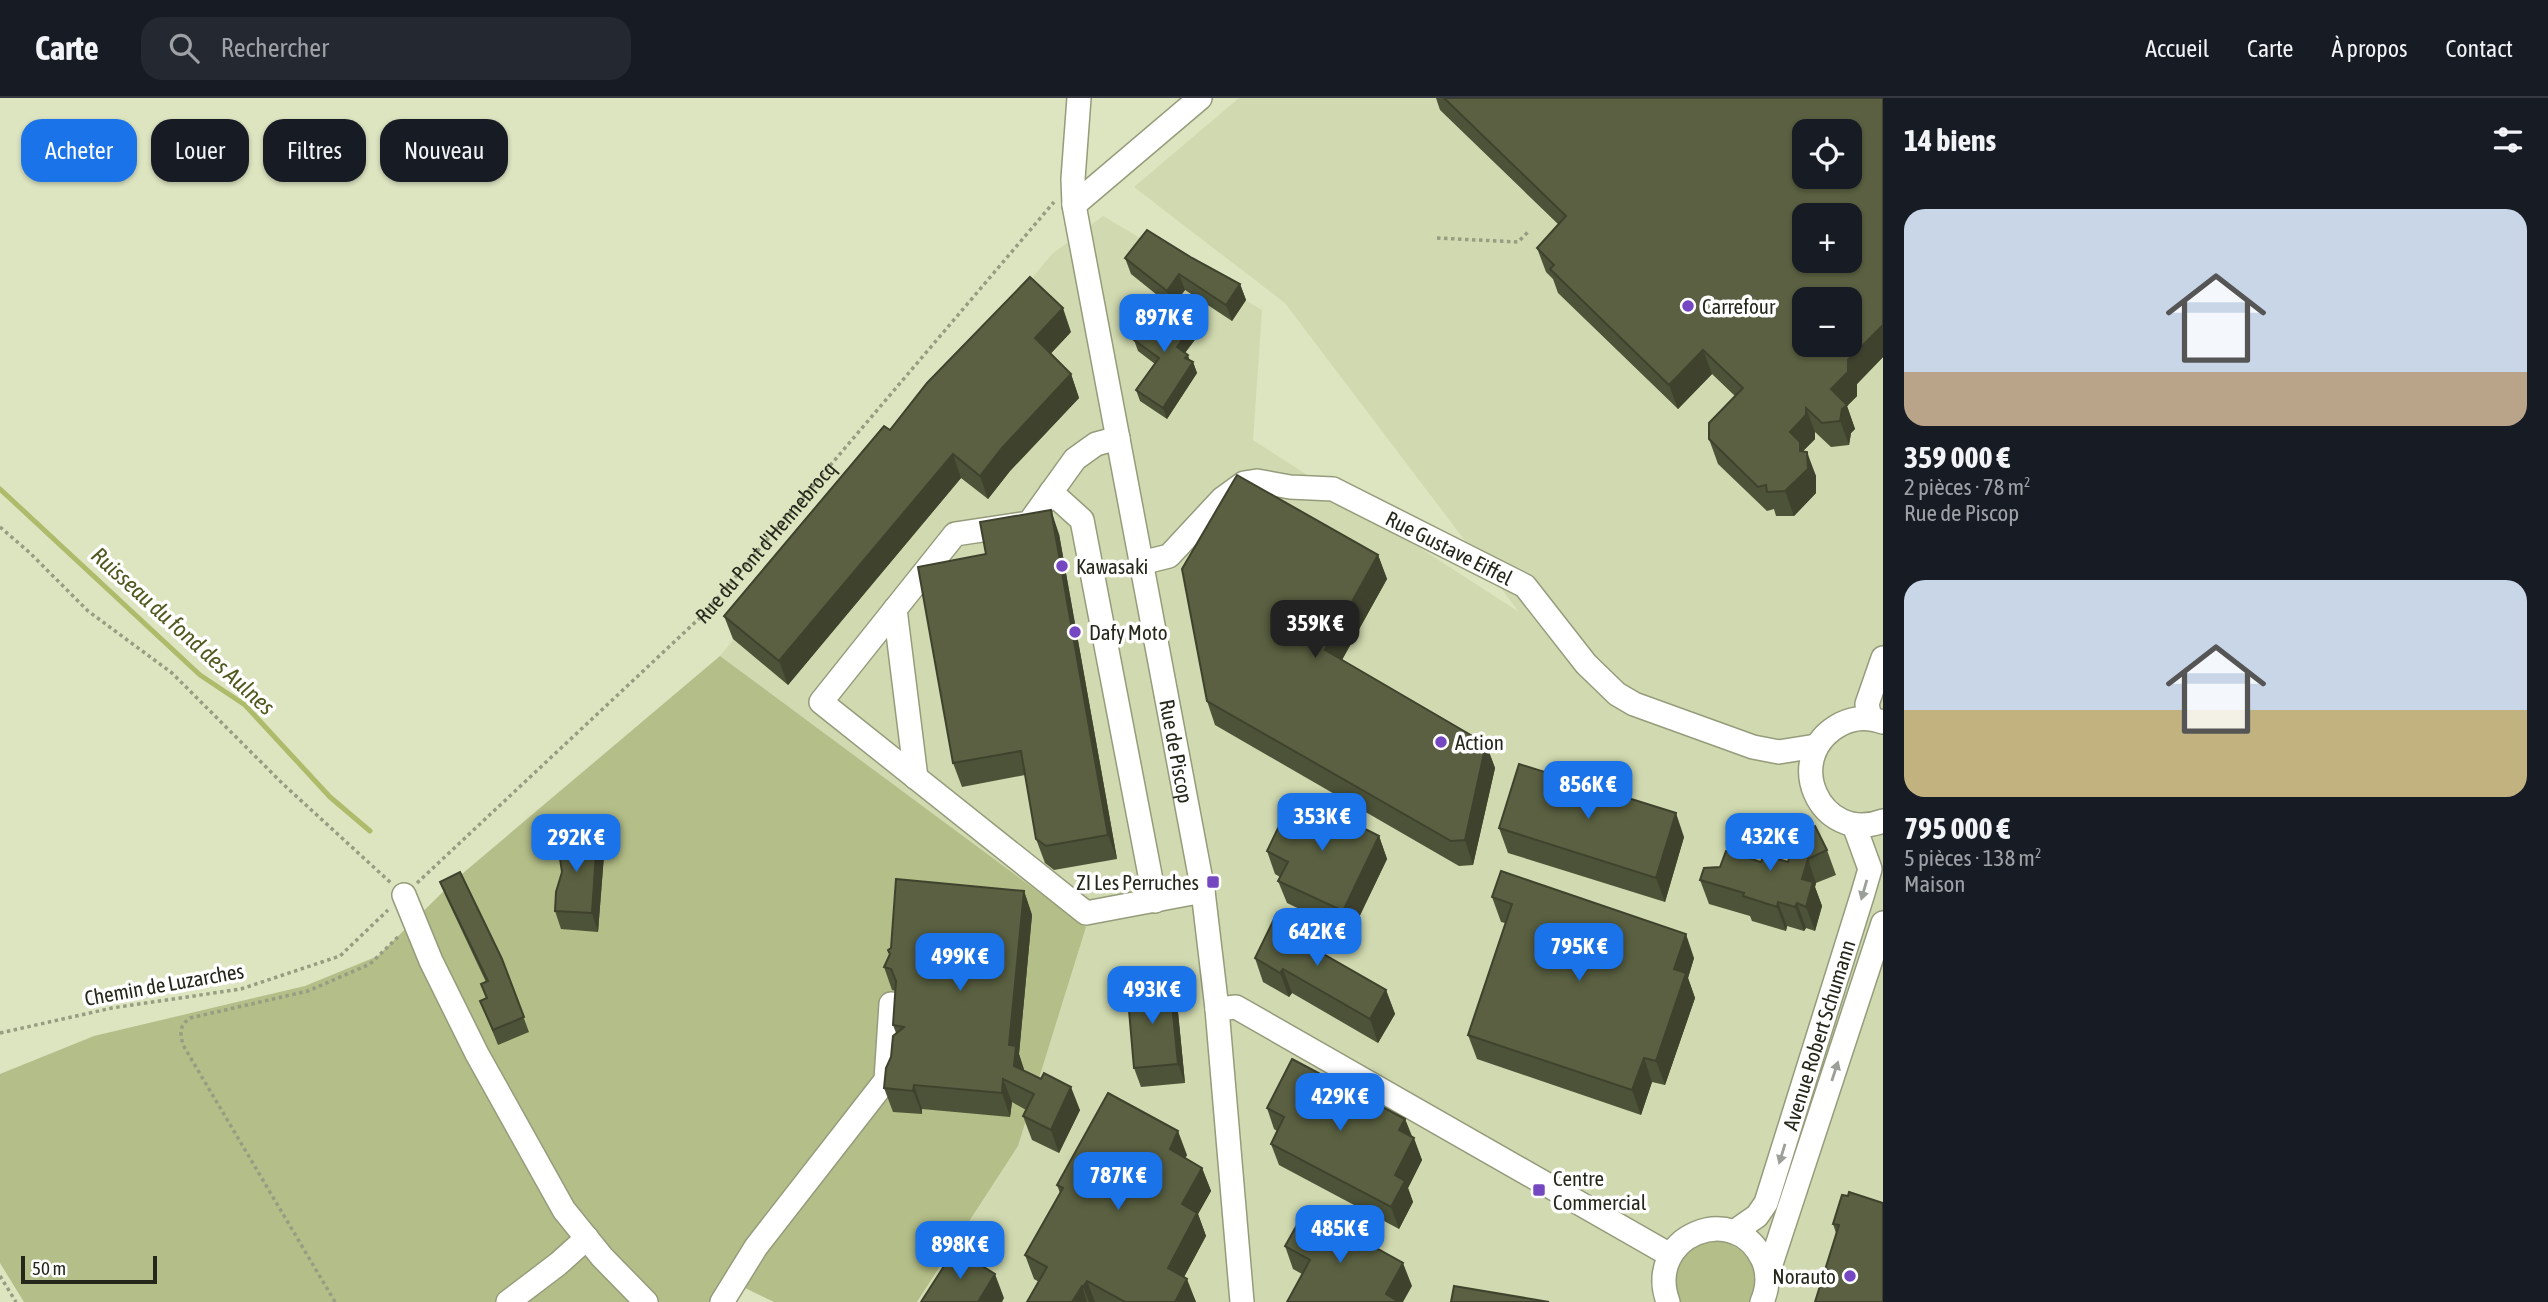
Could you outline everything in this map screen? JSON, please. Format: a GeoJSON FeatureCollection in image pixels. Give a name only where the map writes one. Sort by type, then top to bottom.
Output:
{"type":"FeatureCollection","features":[{"type":"Feature","properties":{"kind":"street","name":"Rue de Piscop"},"geometry":{"type":"LineString","coordinates":[[1079,98],[1073,179],[1074,205],[1203,891],[1217,1009],[1242,1302]]}},
{"type":"Feature","properties":{"kind":"street"},"geometry":{"type":"LineString","coordinates":[[1074,205],[1200,98]]}},
{"type":"Feature","properties":{"kind":"street"},"geometry":{"type":"LineString","coordinates":[[1158,134],[1185,120],[1214,98]]}},
{"type":"Feature","properties":{"kind":"street"},"geometry":{"type":"LineString","coordinates":[[1118,438],[1097,444],[1075,458],[1029,523],[955,534],[821,702],[1086,913],[1203,891]]}},
{"type":"Feature","properties":{"kind":"street","name":"Rue Gustave Eiffel"},"geometry":{"type":"LineString","coordinates":[[1141,563],[1169,556],[1222,499],[1244,483],[1257,481],[1290,487],[1333,489],[1525,586],[1586,664],[1617,694],[1634,704],[1753,747],[1779,752],[1816,746]]}},
{"type":"Feature","properties":{"kind":"street"},"geometry":{"type":"LineString","coordinates":[[1051,492],[1083,520],[1155,901]]}},
{"type":"Feature","properties":{"kind":"street"},"geometry":{"type":"LineString","coordinates":[[895,609],[916,778]]}},
{"type":"Feature","properties":{"kind":"street"},"geometry":{"type":"LineString","coordinates":[[1876,720],[1867,704],[1883,658]]}},
{"type":"Feature","properties":{"kind":"street"},"geometry":{"type":"LineString","coordinates":[[1876,720],[1851,719],[1828,731],[1816,746],[1810,769],[1815,795],[1826,810],[1841,821],[1854,825],[1873,825],[1883,821]]}},
{"type":"Feature","properties":{"kind":"street","name":"Avenue Robert Schumann"},"geometry":{"type":"LineString","coordinates":[[1734,1232],[1757,1216],[1766,1203],[1863,893],[1870,869],[1854,825]]}},
{"type":"Feature","properties":{"kind":"street"},"geometry":{"type":"LineString","coordinates":[[404,895],[430,961],[534,1160],[564,1210],[646,1302]]}},
{"type":"Feature","properties":{"kind":"street","name":"Avenue Robert Schumann"},"geometry":{"type":"LineString","coordinates":[[1762,1302],[1768,1276],[1883,923]]}},
{"type":"Feature","properties":{"kind":"street"},"geometry":{"type":"LineString","coordinates":[[722,1302],[756,1247],[886,1080],[891,1004]]}},
{"type":"Feature","properties":{"kind":"street"},"geometry":{"type":"LineString","coordinates":[[1217,1009],[1236,1007],[1670,1255]]}},
{"type":"Feature","properties":{"kind":"street"},"geometry":{"type":"LineString","coordinates":[[1668,1302],[1664,1285],[1670,1255],[1691,1235],[1705,1230],[1734,1232],[1753,1245],[1765,1264],[1768,1276]]}},
{"type":"Feature","properties":{"kind":"street"},"geometry":{"type":"LineString","coordinates":[[508,1302],[587,1238]]}},
{"type":"Feature","properties":{"kind":"path","name":"Rue du Pont d'Hennebrocq"},"geometry":{"type":"LineString","coordinates":[[426,875],[704,614],[1073,179]]}},
{"type":"Feature","properties":{"kind":"path"},"geometry":{"type":"LineString","coordinates":[[1437,238],[1518,242],[1530,230]]}},
{"type":"Feature","properties":{"kind":"path"},"geometry":{"type":"LineString","coordinates":[[0,527],[88,611],[172,673],[283,784],[404,895]]}},
{"type":"Feature","properties":{"kind":"path","name":"Chemin de Luzarches"},"geometry":{"type":"LineString","coordinates":[[0,1033],[112,1008],[241,989],[340,956],[426,875]]}},
{"type":"Feature","properties":{"kind":"path"},"geometry":{"type":"LineString","coordinates":[[335,1302],[183,1045],[180,1031],[182,1024],[190,1018],[309,991],[370,964],[415,922]]}},
{"type":"Feature","properties":{"kind":"path"},"geometry":{"type":"LineString","coordinates":[[0,1276],[16,1302]]}},
{"type":"Feature","properties":{"kind":"shaded area","name":"ZI Les Perruches"},"geometry":{"type":"Polygon","coordinates":[[[1239,98],[1883,98],[1883,1302],[918,1302],[1018,1146],[1086,927],[720,656],[1052,254],[1103,216],[1262,310],[1253,440],[1519,612],[1285,303],[1134,187],[1239,98]]]}},
{"type":"Feature","properties":{"kind":"shaded area"},"geometry":{"type":"Polygon","coordinates":[[[720,656],[1086,927],[1018,1146],[917,1302],[774,1302],[741,1286],[729,1302],[24,1302],[0,1263],[0,1074],[94,1036],[305,986],[378,956],[456,879],[720,656]]]}},
{"type":"Feature","properties":{"kind":"shaded area"},"geometry":{"type":"Polygon","coordinates":[[[1715,1239],[1736,1247],[1755,1270],[1754,1291],[1749,1302],[1681,1302],[1675,1289],[1675,1274],[1679,1261],[1691,1247],[1715,1239]]]}},
{"type":"Feature","properties":{"kind":"building","name":"Carrefour"},"geometry":{"type":"Polygon","coordinates":[[[1444,98],[1883,98],[1883,325],[1862,346],[1862,287],[1792,287],[1792,357],[1851,357],[1848,360],[1848,372],[1831,389],[1847,405],[1842,409],[1840,421],[1822,423],[1806,408],[1806,415],[1790,432],[1800,442],[1800,451],[1807,452],[1808,469],[1785,491],[1767,492],[1766,485],[1758,487],[1709,439],[1709,423],[1743,388],[1703,350],[1669,385],[1550,269],[1554,265],[1537,248],[1566,216],[1444,98]]]}},
{"type":"Feature","properties":{"kind":"building"},"geometry":{"type":"Polygon","coordinates":[[[1147,230],[1240,284],[1226,305],[1179,274],[1167,291],[1125,258],[1147,230]]]}},
{"type":"Feature","properties":{"kind":"building"},"geometry":{"type":"Polygon","coordinates":[[[1030,277],[1063,308],[1035,338],[1071,374],[1002,448],[980,476],[953,454],[779,661],[724,616],[884,426],[890,430],[927,383],[1030,277]]]}},
{"type":"Feature","properties":{"kind":"building"},"geometry":{"type":"Polygon","coordinates":[[[1163,303],[1193,325],[1177,347],[1188,355],[1185,358],[1193,362],[1163,408],[1136,390],[1159,358],[1134,340],[1163,303]]]}},
{"type":"Feature","properties":{"kind":"building"},"geometry":{"type":"Polygon","coordinates":[[[1237,475],[1378,555],[1325,650],[1486,744],[1465,840],[1451,841],[1207,701],[1182,569],[1237,475]]]}},
{"type":"Feature","properties":{"kind":"building"},"geometry":{"type":"Polygon","coordinates":[[[1051,510],[1108,835],[1046,846],[1036,839],[1021,751],[953,763],[918,567],[986,554],[980,522],[1051,510]]]}},
{"type":"Feature","properties":{"kind":"building"},"geometry":{"type":"Polygon","coordinates":[[[1519,764],[1676,813],[1656,878],[1499,828],[1519,764]]]}},
{"type":"Feature","properties":{"kind":"building"},"geometry":{"type":"Polygon","coordinates":[[[1292,799],[1310,808],[1316,804],[1379,836],[1343,911],[1278,881],[1288,862],[1267,851],[1292,799]]]}},
{"type":"Feature","properties":{"kind":"building"},"geometry":{"type":"Polygon","coordinates":[[[1815,826],[1827,850],[1808,859],[1802,879],[1813,882],[1806,907],[1797,903],[1795,907],[1778,902],[1777,907],[1743,896],[1744,893],[1700,880],[1704,868],[1720,867],[1726,851],[1761,862],[1764,855],[1788,862],[1793,843],[1791,837],[1815,826]]]}},
{"type":"Feature","properties":{"kind":"building"},"geometry":{"type":"Polygon","coordinates":[[[560,834],[597,837],[592,913],[555,911],[556,892],[562,872],[560,834]]]}},
{"type":"Feature","properties":{"kind":"building"},"geometry":{"type":"Polygon","coordinates":[[[1501,871],[1686,934],[1674,969],[1686,973],[1656,1061],[1644,1058],[1632,1090],[1468,1035],[1512,904],[1492,897],[1501,871]]]}},
{"type":"Feature","properties":{"kind":"building"},"geometry":{"type":"Polygon","coordinates":[[[460,872],[502,959],[524,1017],[493,1030],[480,1001],[487,998],[481,984],[488,981],[440,882],[460,872]]]}},
{"type":"Feature","properties":{"kind":"building"},"geometry":{"type":"Polygon","coordinates":[[[896,879],[1024,891],[1009,1045],[1016,1046],[1014,1066],[1041,1079],[1044,1073],[1071,1087],[1051,1130],[1023,1116],[1034,1094],[1003,1079],[1002,1093],[914,1085],[913,1091],[884,1088],[893,1036],[904,1027],[893,1025],[896,981],[891,969],[884,967],[890,954],[888,950],[891,948],[896,879]]]}},
{"type":"Feature","properties":{"kind":"building"},"geometry":{"type":"Polygon","coordinates":[[[1277,913],[1305,929],[1299,940],[1386,990],[1370,1019],[1283,969],[1280,973],[1255,958],[1277,913]]]}},
{"type":"Feature","properties":{"kind":"building"},"geometry":{"type":"Polygon","coordinates":[[[1170,984],[1178,1064],[1134,1068],[1127,987],[1170,984]]]}},
{"type":"Feature","properties":{"kind":"building"},"geometry":{"type":"Polygon","coordinates":[[[1292,1059],[1405,1119],[1399,1130],[1414,1138],[1395,1175],[1405,1181],[1391,1207],[1271,1144],[1284,1117],[1267,1108],[1292,1059]]]}},
{"type":"Feature","properties":{"kind":"building"},"geometry":{"type":"Polygon","coordinates":[[[1108,1093],[1178,1131],[1170,1149],[1202,1168],[1182,1204],[1197,1213],[1168,1268],[1187,1279],[1175,1302],[1125,1302],[1087,1281],[1072,1302],[1027,1302],[1047,1267],[1025,1255],[1063,1188],[1057,1185],[1108,1093]]]}},
{"type":"Feature","properties":{"kind":"building"},"geometry":{"type":"Polygon","coordinates":[[[1849,1192],[1883,1203],[1883,1302],[1815,1302],[1839,1225],[1833,1224],[1842,1195],[1848,1196],[1849,1192]]]}},
{"type":"Feature","properties":{"kind":"building"},"geometry":{"type":"Polygon","coordinates":[[[1306,1209],[1403,1263],[1386,1294],[1399,1302],[1287,1302],[1310,1260],[1285,1246],[1306,1209]]]}},
{"type":"Feature","properties":{"kind":"building"},"geometry":{"type":"Polygon","coordinates":[[[955,1249],[995,1274],[978,1302],[921,1302],[955,1249]]]}},
{"type":"Feature","properties":{"kind":"building"},"geometry":{"type":"Polygon","coordinates":[[[1454,1286],[1549,1302],[1451,1302],[1454,1286]]]}},
{"type":"Feature","properties":{"kind":"waterway","name":"Ruisseau du fond des Aulnes"},"geometry":{"type":"LineString","coordinates":[[0,489],[200,675],[245,705],[330,797],[370,831]]}},
{"type":"Feature","properties":{"kind":"place","name":"Carrefour"},"geometry":{"type":"Point","coordinates":[1688,306]}},
{"type":"Feature","properties":{"kind":"place","name":"Kawasaki"},"geometry":{"type":"Point","coordinates":[1062,566]}},
{"type":"Feature","properties":{"kind":"place","name":"Dafy Moto"},"geometry":{"type":"Point","coordinates":[1075,632]}},
{"type":"Feature","properties":{"kind":"place","name":"Action"},"geometry":{"type":"Point","coordinates":[1441,742]}},
{"type":"Feature","properties":{"kind":"place","name":"ZI Les Perruches"},"geometry":{"type":"Point","coordinates":[1213,882]}},
{"type":"Feature","properties":{"kind":"place","name":"Centre Commercial"},"geometry":{"type":"Point","coordinates":[1539,1190]}},
{"type":"Feature","properties":{"kind":"place","name":"Norauto"},"geometry":{"type":"Point","coordinates":[1850,1276]}}]}
